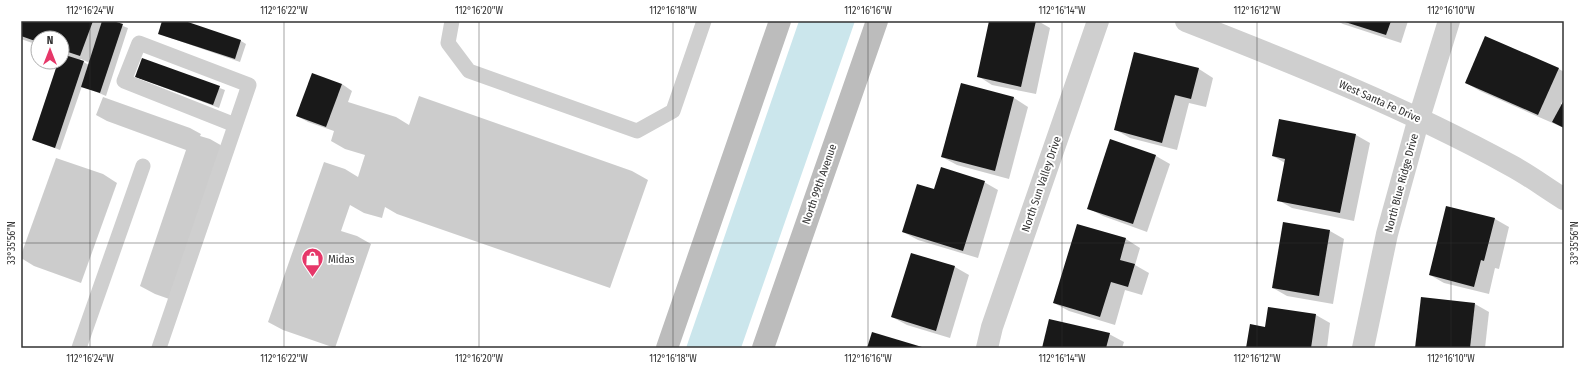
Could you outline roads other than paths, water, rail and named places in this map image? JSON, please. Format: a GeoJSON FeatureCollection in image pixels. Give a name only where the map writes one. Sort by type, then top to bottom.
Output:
{"type":"FeatureCollection","features":[{"type":"Feature","properties":{"kind":"main road"},"geometry":{"type":"LineString","coordinates":[[667,348],[780,21]]}},
{"type":"Feature","properties":{"kind":"main road","name":"North 99th Avenue"},"geometry":{"type":"LineString","coordinates":[[763,348],[877,21]]}},
{"type":"Feature","properties":{"kind":"street","name":"North Sun Valley Drive"},"geometry":{"type":"LineString","coordinates":[[987,348],[992,327],[1098,21]]}},
{"type":"Feature","properties":{"kind":"street","name":"West Santa Fe Drive"},"geometry":{"type":"LineString","coordinates":[[1186,21],[1286,60],[1419,118],[1511,166],[1564,199]]}},
{"type":"Feature","properties":{"kind":"street","name":"North Blue Ridge Drive"},"geometry":{"type":"LineString","coordinates":[[1363,348],[1387,234],[1419,118],[1449,21]]}},
{"type":"Feature","properties":{"kind":"lane"},"geometry":{"type":"LineString","coordinates":[[452,21],[448,43],[468,71],[637,131],[673,111],[704,21]]}},
{"type":"Feature","properties":{"kind":"lane"},"geometry":{"type":"LineString","coordinates":[[159,348],[249,85],[140,43],[124,81],[235,125]]}},
{"type":"Feature","properties":{"kind":"lane"},"geometry":{"type":"LineString","coordinates":[[79,348],[143,166]]}},
{"type":"Feature","properties":{"kind":"water"},"geometry":{"type":"Polygon","coordinates":[[[799,21],[855,21],[741,348],[686,348],[799,21]]]}},
{"type":"Feature","properties":{"kind":"place","name":"Midas"},"geometry":{"type":"Point","coordinates":[312,278]}}]}
